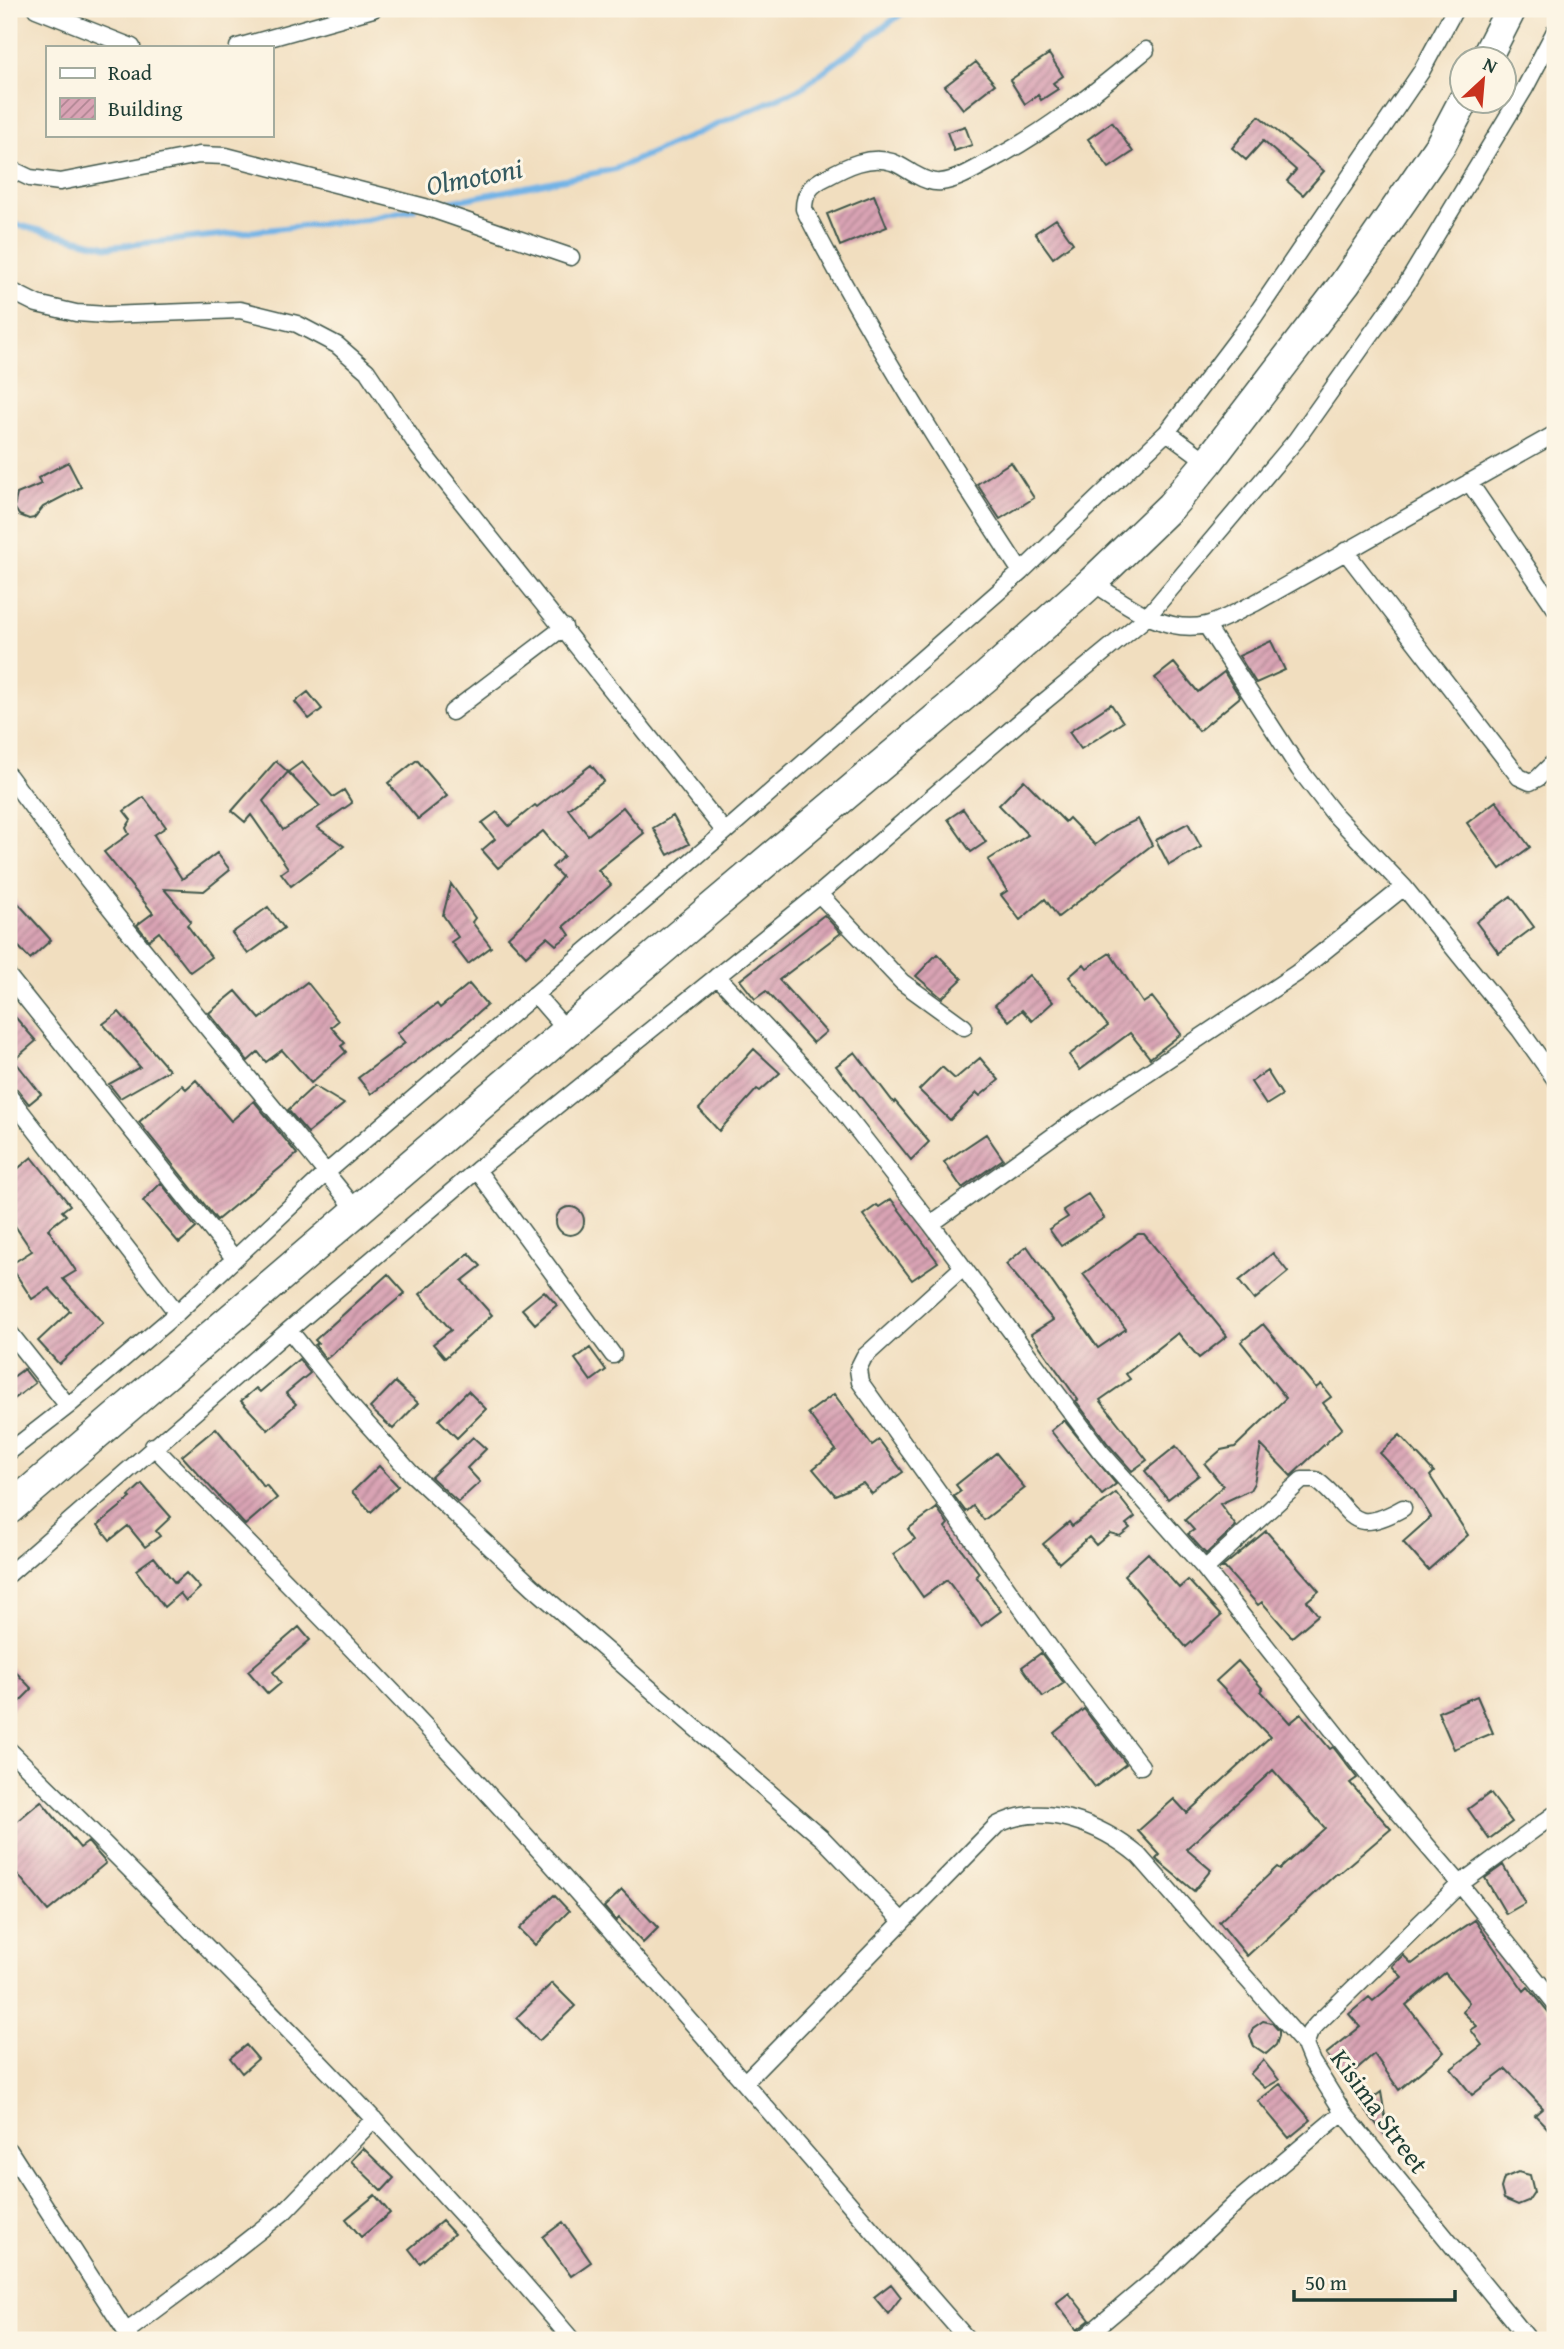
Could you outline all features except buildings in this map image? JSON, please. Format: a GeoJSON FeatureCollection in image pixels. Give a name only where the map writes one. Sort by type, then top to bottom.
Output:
{"type":"FeatureCollection","features":[{"type":"Feature","properties":{"kind":"highway"},"geometry":{"type":"LineString","coordinates":[[1492,46],[1511,9]]}},
{"type":"Feature","properties":{"kind":"highway"},"geometry":{"type":"LineString","coordinates":[[9,1509],[988,675],[1092,582],[1171,506],[1208,462],[1345,283],[1441,144],[1456,116]]}},
{"type":"Feature","properties":{"kind":"street"},"geometry":{"type":"LineString","coordinates":[[36,9],[129,46]]}},
{"type":"Feature","properties":{"kind":"street"},"geometry":{"type":"LineString","coordinates":[[243,46],[373,9]]}},
{"type":"Feature","properties":{"kind":"street"},"geometry":{"type":"LineString","coordinates":[[10,1448],[68,1406],[177,1313],[326,1173],[725,832],[1021,572],[1167,432],[1254,317],[1413,83],[1455,9]]}},
{"type":"Feature","properties":{"kind":"street"},"geometry":{"type":"LineString","coordinates":[[9,1574],[153,1446],[477,1170],[818,894],[1147,617],[1296,440],[1406,285],[1525,88],[1555,31]]}},
{"type":"Feature","properties":{"kind":"street"},"geometry":{"type":"LineString","coordinates":[[1021,572],[935,436],[831,261],[804,209],[804,200],[816,182],[850,165],[875,159],[893,163],[926,180],[940,183],[968,173],[1027,141],[1082,103],[1146,50]]}},
{"type":"Feature","properties":{"kind":"street"},"geometry":{"type":"LineString","coordinates":[[9,168],[30,178],[60,181],[199,155],[226,156],[425,207],[571,257]]}},
{"type":"Feature","properties":{"kind":"street"},"geometry":{"type":"LineString","coordinates":[[10,292],[37,304],[76,313],[107,315],[240,310],[297,324],[337,345],[367,371],[418,447],[725,832]]}},
{"type":"Feature","properties":{"kind":"street"},"geometry":{"type":"LineString","coordinates":[[1167,432],[1208,462]]}},
{"type":"Feature","properties":{"kind":"street"},"geometry":{"type":"LineString","coordinates":[[1092,582],[1147,617],[1187,627],[1206,625],[1255,603],[1555,435]]}},
{"type":"Feature","properties":{"kind":"street"},"geometry":{"type":"LineString","coordinates":[[1469,482],[1555,608]]}},
{"type":"Feature","properties":{"kind":"street"},"geometry":{"type":"LineString","coordinates":[[1345,551],[1519,777],[1530,782],[1555,761]]}},
{"type":"Feature","properties":{"kind":"street"},"geometry":{"type":"LineString","coordinates":[[1206,625],[1299,769],[1334,814],[1404,887],[1520,1030],[1555,1079]]}},
{"type":"Feature","properties":{"kind":"street"},"geometry":{"type":"LineString","coordinates":[[452,712],[564,628]]}},
{"type":"Feature","properties":{"kind":"street"},"geometry":{"type":"LineString","coordinates":[[9,776],[125,930],[179,992],[357,1212]]}},
{"type":"Feature","properties":{"kind":"street"},"geometry":{"type":"LineString","coordinates":[[931,1224],[1060,1132],[1297,973],[1404,887]]}},
{"type":"Feature","properties":{"kind":"street"},"geometry":{"type":"LineString","coordinates":[[818,894],[902,982],[964,1027]]}},
{"type":"Feature","properties":{"kind":"street"},"geometry":{"type":"LineString","coordinates":[[9,976],[234,1258]]}},
{"type":"Feature","properties":{"kind":"street"},"geometry":{"type":"LineString","coordinates":[[718,976],[833,1099],[931,1224],[1100,1451],[1205,1569],[1388,1800],[1460,1884],[1555,2003]]}},
{"type":"Feature","properties":{"kind":"street"},"geometry":{"type":"LineString","coordinates":[[535,994],[568,1031]]}},
{"type":"Feature","properties":{"kind":"street"},"geometry":{"type":"LineString","coordinates":[[9,1096],[177,1313]]}},
{"type":"Feature","properties":{"kind":"street"},"geometry":{"type":"LineString","coordinates":[[477,1170],[613,1356]]}},
{"type":"Feature","properties":{"kind":"street"},"geometry":{"type":"LineString","coordinates":[[962,1267],[864,1357],[858,1368],[860,1382],[1053,1652],[1141,1766]]}},
{"type":"Feature","properties":{"kind":"street"},"geometry":{"type":"LineString","coordinates":[[289,1330],[343,1397],[411,1473],[533,1587],[823,1839],[902,1921]]}},
{"type":"Feature","properties":{"kind":"street"},"geometry":{"type":"LineString","coordinates":[[9,1332],[68,1406]]}},
{"type":"Feature","properties":{"kind":"street"},"geometry":{"type":"LineString","coordinates":[[153,1446],[441,1742],[746,2082],[820,2172],[968,2340]]}},
{"type":"Feature","properties":{"kind":"street"},"geometry":{"type":"LineString","coordinates":[[1205,1569],[1302,1480],[1316,1480],[1347,1513],[1363,1521],[1381,1520],[1403,1508]]}},
{"type":"Feature","properties":{"kind":"street"},"geometry":{"type":"LineString","coordinates":[[9,1750],[374,2119],[516,2273],[572,2340]]}},
{"type":"Feature","properties":{"kind":"street"},"geometry":{"type":"LineString","coordinates":[[746,2082],[997,1825],[1011,1817],[1030,1814],[1052,1815],[1090,1826],[1120,1840],[1139,1856],[1305,2045]]}},
{"type":"Feature","properties":{"kind":"street","name":"Kisima Street"},"geometry":{"type":"LineString","coordinates":[[1529,2340],[1343,2112],[1312,2062],[1305,2045],[1310,2032],[1317,2024],[1460,1884],[1555,1814]]}},
{"type":"Feature","properties":{"kind":"street"},"geometry":{"type":"LineString","coordinates":[[1082,2340],[1164,2271],[1241,2198],[1343,2112]]}},
{"type":"Feature","properties":{"kind":"street"},"geometry":{"type":"LineString","coordinates":[[9,2150],[51,2219],[129,2336],[285,2211],[374,2119]]}},
{"type":"Feature","properties":{"kind":"waterway","name":"Olmotoni"},"geometry":{"type":"LineString","coordinates":[[435,205],[615,169],[801,88],[908,9]]}},
{"type":"Feature","properties":{"kind":"waterway","name":"Olmotoni"},"geometry":{"type":"LineString","coordinates":[[9,223],[109,247],[366,219],[414,209]]}}]}
